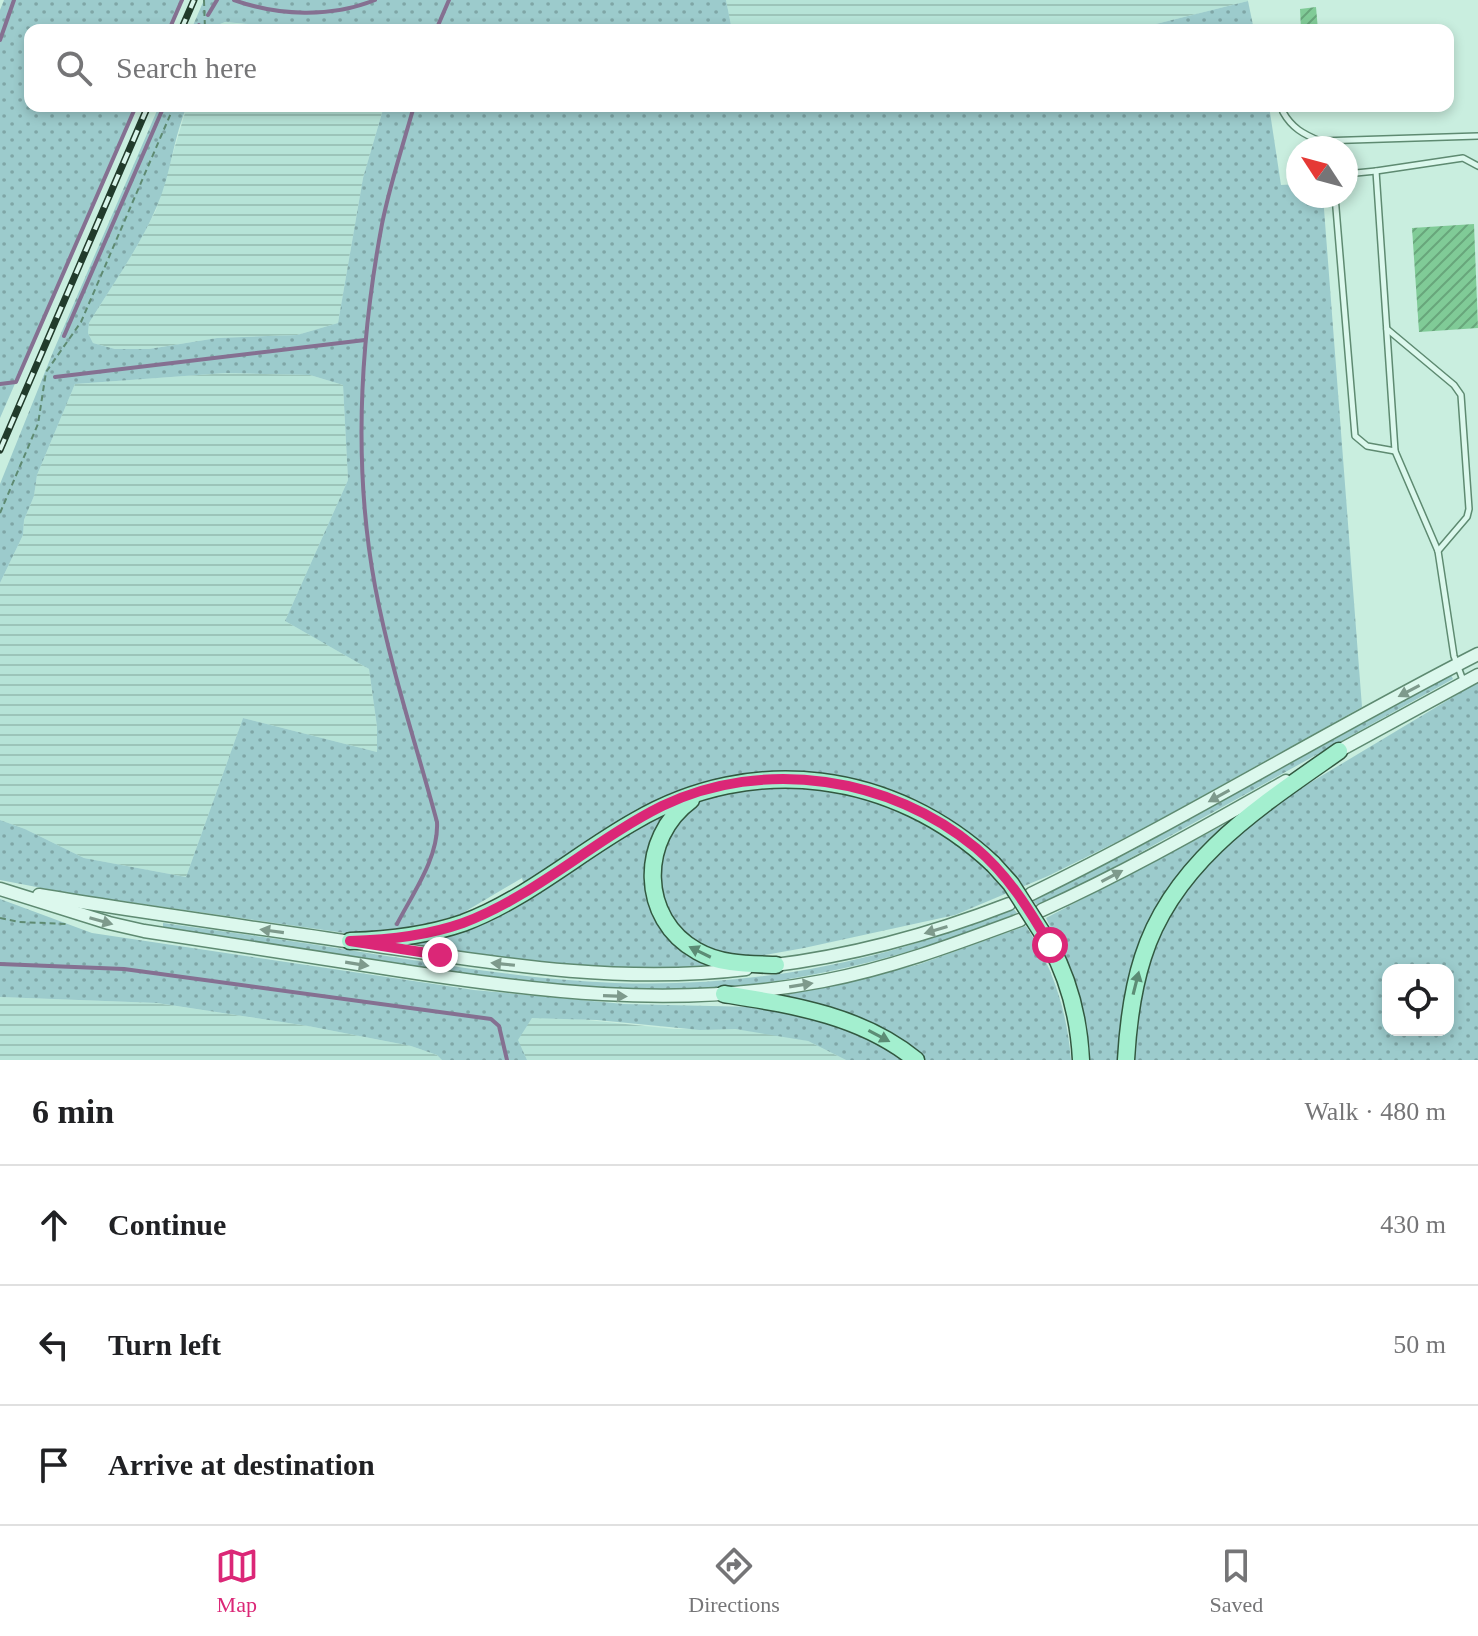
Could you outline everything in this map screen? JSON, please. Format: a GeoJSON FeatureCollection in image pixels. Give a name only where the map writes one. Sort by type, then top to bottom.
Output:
{"type":"FeatureCollection","features":[{"type":"Feature","properties":{"kind":"main road"},"geometry":{"type":"LineString","coordinates":[[1126,1060],[1131,1004],[1144,954],[1152,933],[1182,884],[1239,822],[1339,751]]}},
{"type":"Feature","properties":{"kind":"main road"},"geometry":{"type":"LineString","coordinates":[[350,941],[399,939],[465,922],[518,894],[636,820],[690,795],[736,783],[796,779],[873,792],[895,799],[939,822],[993,864],[1011,884],[1060,965],[1075,1015],[1081,1060]]}},
{"type":"Feature","properties":{"kind":"main road"},"geometry":{"type":"LineString","coordinates":[[710,790],[683,806],[660,838],[652,864],[656,903],[677,936],[695,950],[719,960],[776,965]]}},
{"type":"Feature","properties":{"kind":"main road"},"geometry":{"type":"LineString","coordinates":[[724,994],[831,1015],[886,1039],[916,1060]]}},
{"type":"Feature","properties":{"kind":"street"},"geometry":{"type":"LineString","coordinates":[[1031,894],[1203,806],[1478,654]]}},
{"type":"Feature","properties":{"kind":"street"},"geometry":{"type":"LineString","coordinates":[[1042,910],[1187,837],[1478,675]]}},
{"type":"Feature","properties":{"kind":"street"},"geometry":{"type":"LineString","coordinates":[[0,888],[149,914],[476,961],[598,973],[690,975],[776,965],[924,934],[1009,904]]}},
{"type":"Feature","properties":{"kind":"street"},"geometry":{"type":"LineString","coordinates":[[0,888],[144,931],[462,980],[594,995],[642,997],[724,994],[823,981],[911,960],[1020,920]]}},
{"type":"Feature","properties":{"kind":"lane"},"geometry":{"type":"LineString","coordinates":[[1283,112],[1290,124],[1302,134],[1320,141],[1478,136]]}},
{"type":"Feature","properties":{"kind":"lane"},"geometry":{"type":"LineString","coordinates":[[1358,173],[1463,158],[1478,166]]}},
{"type":"Feature","properties":{"kind":"lane"},"geometry":{"type":"LineString","coordinates":[[1376,171],[1395,451],[1438,551],[1457,665],[1464,683]]}},
{"type":"Feature","properties":{"kind":"lane"},"geometry":{"type":"LineString","coordinates":[[1336,208],[1355,436],[1367,446],[1395,451]]}},
{"type":"Feature","properties":{"kind":"lane"},"geometry":{"type":"LineString","coordinates":[[1386,328],[1454,385],[1461,395],[1469,509],[1467,517],[1438,551]]}},
{"type":"Feature","properties":{"kind":"path"},"geometry":{"type":"LineString","coordinates":[[204,0],[205,24]]}},
{"type":"Feature","properties":{"kind":"path"},"geometry":{"type":"LineString","coordinates":[[0,513],[38,424],[46,372],[81,322],[171,112]]}},
{"type":"Feature","properties":{"kind":"path"},"geometry":{"type":"LineString","coordinates":[[0,918],[68,924]]}},
{"type":"Feature","properties":{"kind":"shaded area"},"geometry":{"type":"Polygon","coordinates":[[[4,0],[182,0],[172,24],[24,24],[24,112],[133,112],[0,418],[0,10],[4,0]]]}},
{"type":"Feature","properties":{"kind":"shaded area"},"geometry":{"type":"Polygon","coordinates":[[[204,0],[726,0],[731,24],[225,22],[194,24],[204,0]]]}},
{"type":"Feature","properties":{"kind":"shaded area"},"geometry":{"type":"Polygon","coordinates":[[[726,0],[1248,0],[1156,24],[731,24],[726,0]]]}},
{"type":"Feature","properties":{"kind":"shaded area"},"geometry":{"type":"Polygon","coordinates":[[[1248,1],[1253,24],[1156,24],[1248,1]]]}},
{"type":"Feature","properties":{"kind":"shaded area"},"geometry":{"type":"Polygon","coordinates":[[[156,112],[185,112],[162,194],[142,236],[89,323],[88,333],[93,343],[115,349],[149,349],[217,338],[297,335],[338,323],[363,178],[382,112],[1270,112],[1281,185],[1286,185],[1286,208],[1324,208],[1362,707],[1141,830],[1048,876],[955,915],[804,948],[702,966],[630,970],[540,963],[407,944],[526,893],[522,878],[461,914],[417,927],[352,934],[73,894],[0,880],[0,820],[84,858],[186,877],[243,718],[377,752],[369,669],[285,621],[348,480],[343,385],[310,375],[226,373],[75,384],[37,475],[34,496],[24,520],[23,535],[0,583],[0,484],[156,112]]]}},
{"type":"Feature","properties":{"kind":"shaded area"},"geometry":{"type":"Polygon","coordinates":[[[185,112],[382,112],[363,178],[338,323],[297,335],[217,338],[149,349],[115,349],[93,343],[88,333],[89,323],[156,210],[185,112]]]}},
{"type":"Feature","properties":{"kind":"shaded area"},"geometry":{"type":"Polygon","coordinates":[[[226,373],[310,375],[343,385],[348,480],[285,621],[369,669],[377,752],[243,718],[186,877],[84,858],[0,820],[0,583],[23,535],[24,520],[34,496],[37,475],[75,384],[226,373]]]}},
{"type":"Feature","properties":{"kind":"shaded area"},"geometry":{"type":"Polygon","coordinates":[[[1451,675],[1453,679],[1089,881],[1037,905],[1032,900],[1130,852],[1451,675]]]}},
{"type":"Feature","properties":{"kind":"shaded area"},"geometry":{"type":"Polygon","coordinates":[[[1478,682],[1478,1060],[1132,1060],[1137,998],[1164,921],[1210,857],[1288,796],[1478,682]]]}},
{"type":"Feature","properties":{"kind":"shaded area"},"geometry":{"type":"Polygon","coordinates":[[[1237,818],[1157,914],[1121,1060],[1088,1060],[1072,971],[1046,918],[1237,818]]]}},
{"type":"Feature","properties":{"kind":"shaded area"},"geometry":{"type":"Polygon","coordinates":[[[0,899],[92,933],[474,990],[624,1004],[755,1007],[816,1016],[860,1033],[905,1060],[846,1060],[808,1041],[735,1029],[700,1030],[597,1020],[532,1018],[518,1040],[527,1060],[442,1060],[437,1055],[411,1046],[308,1026],[157,1003],[0,997],[0,899]]]}},
{"type":"Feature","properties":{"kind":"shaded area"},"geometry":{"type":"Polygon","coordinates":[[[1012,907],[1017,913],[976,929],[849,967],[763,983],[675,991],[609,990],[542,984],[163,929],[163,923],[526,976],[615,983],[666,983],[767,976],[818,968],[917,943],[1012,907]]]}},
{"type":"Feature","properties":{"kind":"shaded area"},"geometry":{"type":"Polygon","coordinates":[[[1026,926],[1044,957],[1057,990],[1071,1060],[924,1060],[907,1047],[781,996],[917,965],[1026,926]]]}},
{"type":"Feature","properties":{"kind":"shaded area"},"geometry":{"type":"Polygon","coordinates":[[[0,997],[156,1003],[308,1026],[411,1046],[437,1055],[442,1060],[0,1060],[0,997]]]}},
{"type":"Feature","properties":{"kind":"shaded area"},"geometry":{"type":"Polygon","coordinates":[[[558,1017],[674,1029],[735,1029],[775,1034],[808,1041],[846,1060],[527,1060],[517,1040],[525,1027],[532,1018],[558,1017]]]}},
{"type":"Feature","properties":{"kind":"building"},"geometry":{"type":"Polygon","coordinates":[[[1316,7],[1317,24],[1301,24],[1300,9],[1316,7]]]}},
{"type":"Feature","properties":{"kind":"building"},"geometry":{"type":"Polygon","coordinates":[[[1474,224],[1478,328],[1419,332],[1412,228],[1474,224]]]}},
{"type":"Feature","properties":{"kind":"waterway"},"geometry":{"type":"LineString","coordinates":[[0,40],[14,0]]}},
{"type":"Feature","properties":{"kind":"waterway"},"geometry":{"type":"LineString","coordinates":[[172,24],[182,0]]}},
{"type":"Feature","properties":{"kind":"waterway"},"geometry":{"type":"LineString","coordinates":[[208,15],[217,0]]}},
{"type":"Feature","properties":{"kind":"waterway"},"geometry":{"type":"LineString","coordinates":[[234,0],[268,9],[304,13],[341,10],[375,0]]}},
{"type":"Feature","properties":{"kind":"waterway"},"geometry":{"type":"LineString","coordinates":[[439,24],[449,0]]}},
{"type":"Feature","properties":{"kind":"waterway"},"geometry":{"type":"LineString","coordinates":[[0,384],[16,382],[133,112]]}},
{"type":"Feature","properties":{"kind":"waterway"},"geometry":{"type":"LineString","coordinates":[[64,336],[161,112]]}},
{"type":"Feature","properties":{"kind":"waterway"},"geometry":{"type":"LineString","coordinates":[[397,924],[429,861],[437,835],[437,822],[375,586],[364,496],[362,405],[374,269],[382,224],[412,112]]}},
{"type":"Feature","properties":{"kind":"waterway"},"geometry":{"type":"LineString","coordinates":[[55,377],[365,340]]}},
{"type":"Feature","properties":{"kind":"waterway"},"geometry":{"type":"LineString","coordinates":[[0,964],[124,969],[491,1019],[499,1026],[507,1060]]}},
{"type":"Feature","properties":{"kind":"railway"},"geometry":{"type":"LineString","coordinates":[[184,24],[194,0]]}},
{"type":"Feature","properties":{"kind":"railway"},"geometry":{"type":"LineString","coordinates":[[0,450],[145,112]]}},
{"type":"Feature","properties":{"kind":"route"},"geometry":{"type":"LineString","coordinates":[[440,955],[350,941],[399,939],[465,922],[493,909],[665,805],[736,783],[796,779],[873,792],[895,799],[939,822],[993,864],[1011,884],[1050,945]]}}]}
